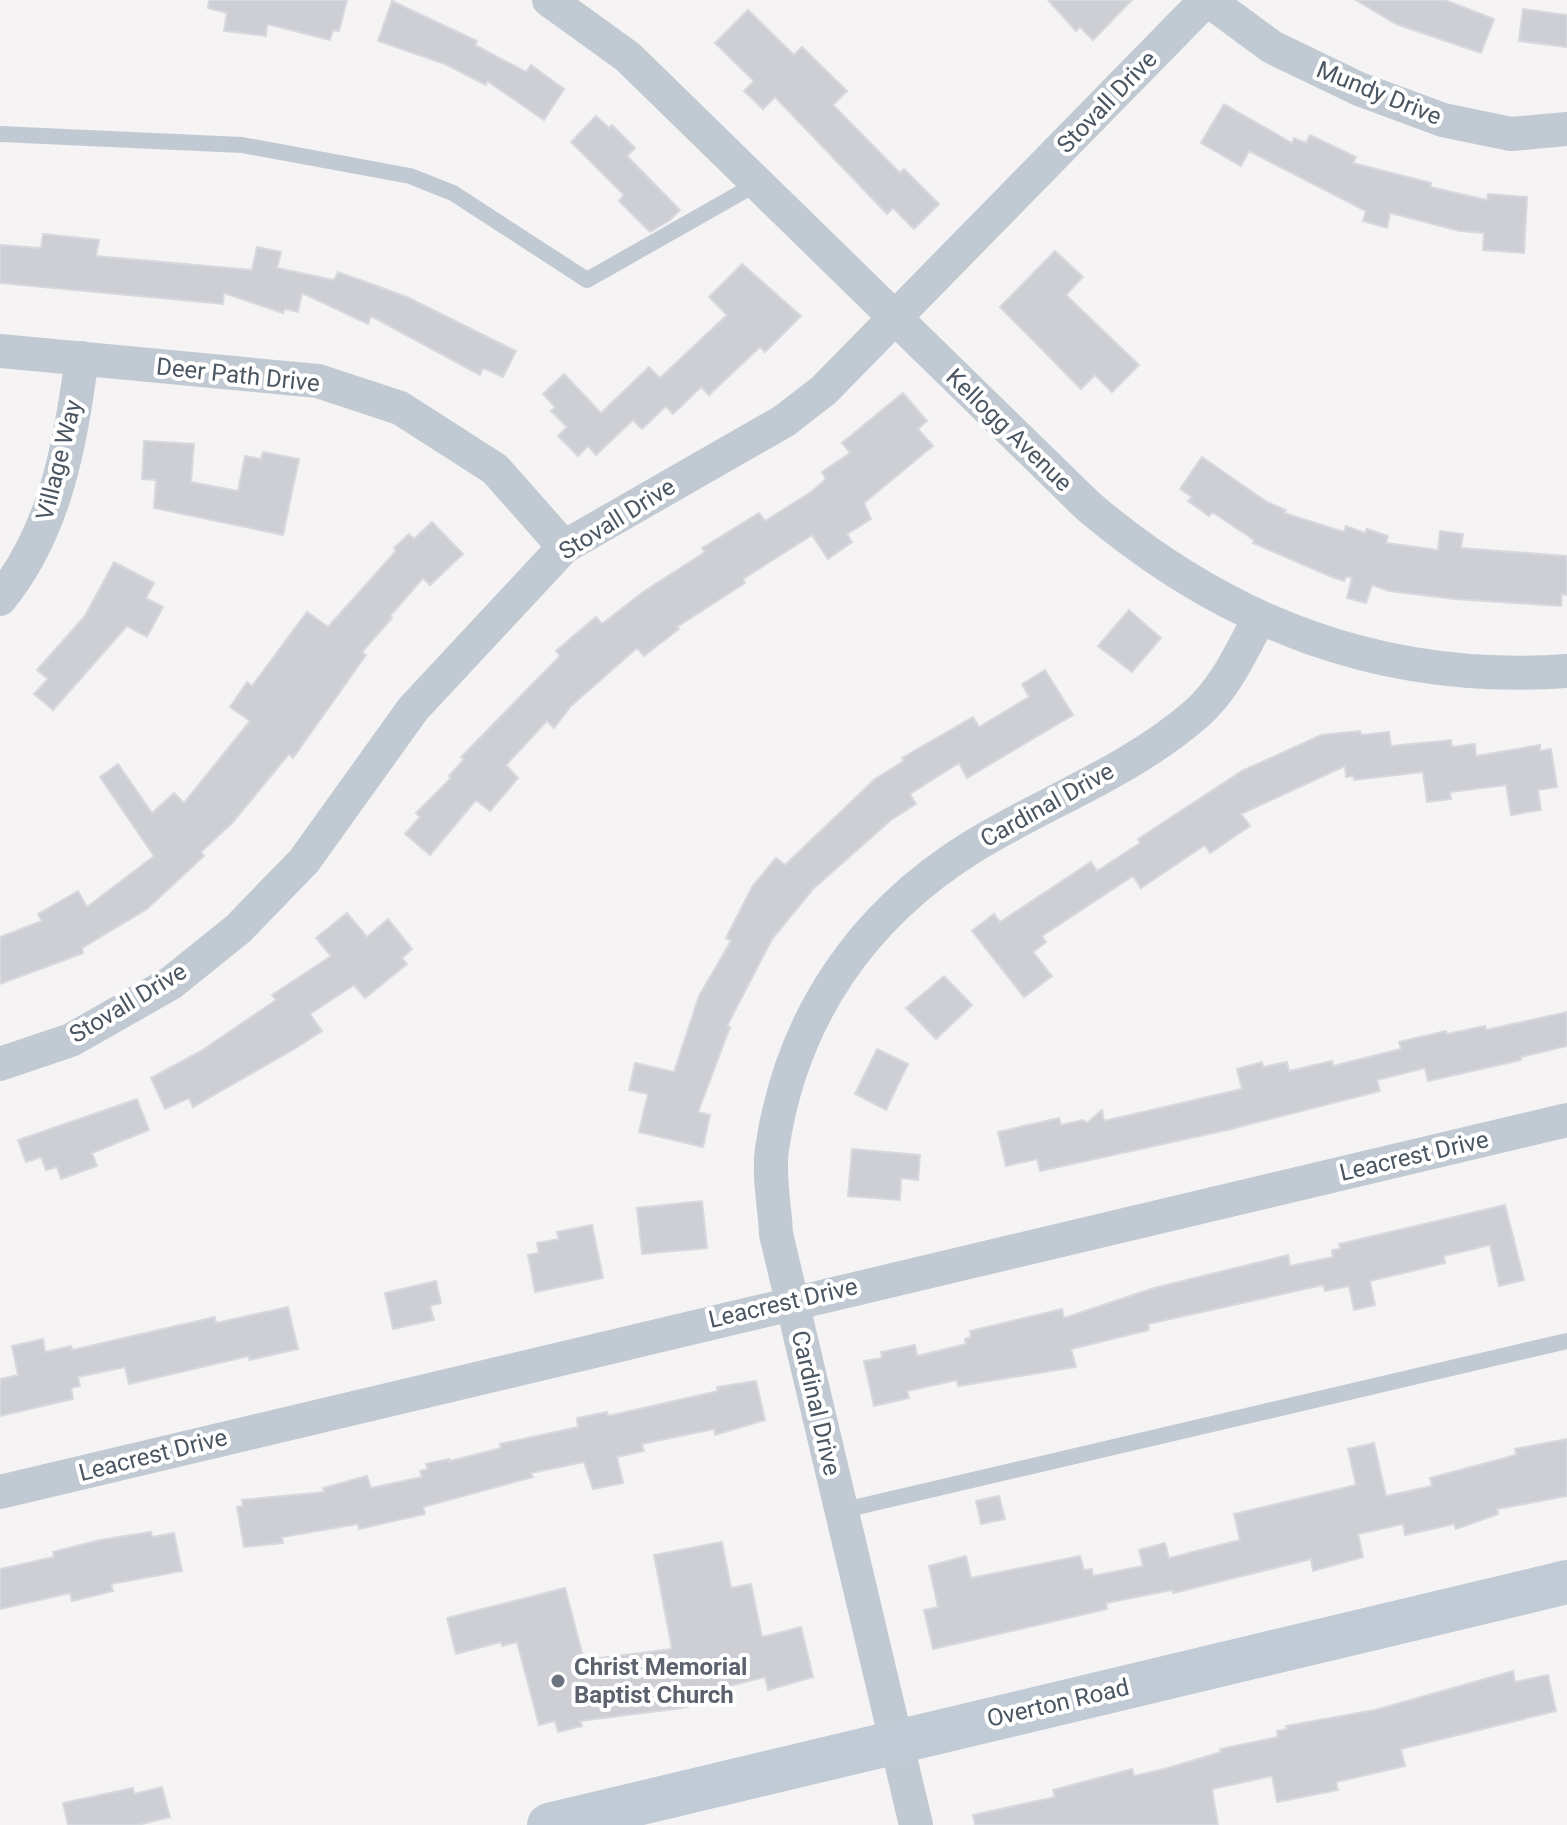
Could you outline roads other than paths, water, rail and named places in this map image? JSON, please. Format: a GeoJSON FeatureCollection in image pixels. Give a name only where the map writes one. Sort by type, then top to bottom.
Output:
{"type":"FeatureCollection","features":[{"type":"Feature","properties":{"kind":"street","name":"Kellogg Avenue"},"geometry":{"type":"LineString","coordinates":[[549,0],[628,57],[1088,506],[1140,550],[1198,587],[1259,619],[1348,652],[1447,671],[1525,674],[1567,671]]}},
{"type":"Feature","properties":{"kind":"street","name":"Mundy Drive"},"geometry":{"type":"LineString","coordinates":[[1207,0],[1272,47],[1359,89],[1443,120],[1511,134],[1567,129]]}},
{"type":"Feature","properties":{"kind":"street","name":"Stovall Drive"},"geometry":{"type":"LineString","coordinates":[[0,1064],[71,1040],[159,990],[238,929],[304,861],[413,709],[564,547],[784,421],[824,390],[1207,0]]}},
{"type":"Feature","properties":{"kind":"street","name":"Deer Path Drive"},"geometry":{"type":"LineString","coordinates":[[0,351],[318,381],[400,408],[495,469],[564,547]]}},
{"type":"Feature","properties":{"kind":"street","name":"Village Way"},"geometry":{"type":"LineString","coordinates":[[0,599],[19,575],[52,510],[72,433],[82,358]]}},
{"type":"Feature","properties":{"kind":"street","name":"Cardinal Drive"},"geometry":{"type":"LineString","coordinates":[[916,1825],[776,1234],[771,1152],[785,1089],[812,1016],[849,956],[899,899],[971,848],[1156,745],[1197,713],[1223,685],[1259,619]]}},
{"type":"Feature","properties":{"kind":"street","name":"Leacrest Drive"},"geometry":{"type":"LineString","coordinates":[[0,1492],[793,1301],[1567,1120]]}},
{"type":"Feature","properties":{"kind":"street","name":"Overton Road"},"geometry":{"type":"LineString","coordinates":[[549,1825],[1567,1582]]}},
{"type":"Feature","properties":{"kind":"lane"},"geometry":{"type":"LineString","coordinates":[[0,134],[242,145],[410,176],[453,193],[587,280],[758,183]]}},
{"type":"Feature","properties":{"kind":"lane"},"geometry":{"type":"LineString","coordinates":[[840,1511],[1567,1341]]}},
{"type":"Feature","properties":{"kind":"place","name":"Christ Memorial Baptist Church"},"geometry":{"type":"Point","coordinates":[558,1681]}}]}
